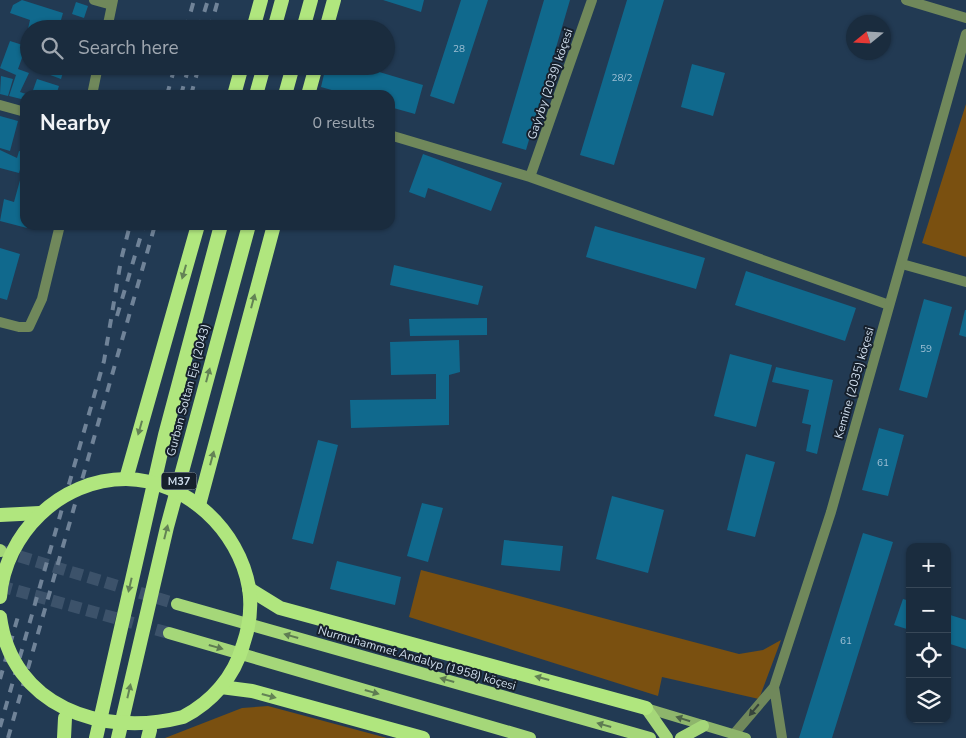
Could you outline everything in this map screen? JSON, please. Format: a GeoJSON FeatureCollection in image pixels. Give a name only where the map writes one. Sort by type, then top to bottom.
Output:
{"type":"FeatureCollection","features":[{"type":"Feature","properties":{"kind":"highway"},"geometry":{"type":"LineString","coordinates":[[255,20],[261,0]]}},
{"type":"Feature","properties":{"kind":"highway"},"geometry":{"type":"LineString","coordinates":[[276,20],[282,0]]}},
{"type":"Feature","properties":{"kind":"highway"},"geometry":{"type":"LineString","coordinates":[[305,20],[311,0]]}},
{"type":"Feature","properties":{"kind":"highway"},"geometry":{"type":"LineString","coordinates":[[328,20],[334,0]]}},
{"type":"Feature","properties":{"kind":"highway"},"geometry":{"type":"LineString","coordinates":[[235,90],[240,75]]}},
{"type":"Feature","properties":{"kind":"highway"},"geometry":{"type":"LineString","coordinates":[[257,90],[262,75]]}},
{"type":"Feature","properties":{"kind":"highway"},"geometry":{"type":"LineString","coordinates":[[286,90],[291,75]]}},
{"type":"Feature","properties":{"kind":"highway"},"geometry":{"type":"LineString","coordinates":[[309,90],[314,75]]}},
{"type":"Feature","properties":{"kind":"highway"},"geometry":{"type":"LineString","coordinates":[[126,479],[197,230]]}},
{"type":"Feature","properties":{"kind":"highway","name":"Gurban Soltan Eje (2043)"},"geometry":{"type":"LineString","coordinates":[[96,738],[165,435],[220,230]]}},
{"type":"Feature","properties":{"kind":"highway","name":"Gurban Soltan Eje (2043)"},"geometry":{"type":"LineString","coordinates":[[118,738],[167,527],[248,230]]}},
{"type":"Feature","properties":{"kind":"highway"},"geometry":{"type":"LineString","coordinates":[[199,505],[273,230]]}},
{"type":"Feature","properties":{"kind":"highway"},"geometry":{"type":"LineString","coordinates":[[0,597],[1,583],[9,557],[22,533],[40,513],[71,493],[99,483],[126,479],[160,486],[180,494],[199,505],[223,528],[240,560],[249,589],[249,629],[239,660],[221,688],[198,710],[149,734],[121,733],[92,728],[65,718],[40,699],[20,676],[1,637],[0,617]]}},
{"type":"Feature","properties":{"kind":"highway"},"geometry":{"type":"LineString","coordinates":[[0,514],[40,513]]}},
{"type":"Feature","properties":{"kind":"highway"},"geometry":{"type":"LineString","coordinates":[[249,589],[280,608],[646,708]]}},
{"type":"Feature","properties":{"kind":"highway"},"geometry":{"type":"LineString","coordinates":[[221,688],[252,691],[423,738]]}},
{"type":"Feature","properties":{"kind":"highway"},"geometry":{"type":"LineString","coordinates":[[64,738],[65,718]]}},
{"type":"Feature","properties":{"kind":"main road","name":"Nurmuhammet Andalyp (1958) köçesi"},"geometry":{"type":"LineString","coordinates":[[177,604],[650,738]]}},
{"type":"Feature","properties":{"kind":"main road"},"geometry":{"type":"LineString","coordinates":[[169,633],[530,738]]}},
{"type":"Feature","properties":{"kind":"main road"},"geometry":{"type":"LineString","coordinates":[[646,708],[746,738]]}},
{"type":"Feature","properties":{"kind":"main road"},"geometry":{"type":"LineString","coordinates":[[646,708],[667,738]]}},
{"type":"Feature","properties":{"kind":"main road"},"geometry":{"type":"LineString","coordinates":[[681,738],[703,726]]}},
{"type":"Feature","properties":{"kind":"street"},"geometry":{"type":"LineString","coordinates":[[94,0],[113,2],[109,20]]}},
{"type":"Feature","properties":{"kind":"street","name":"Gaýyby (2039) köçesi"},"geometry":{"type":"LineString","coordinates":[[530,177],[592,0]]}},
{"type":"Feature","properties":{"kind":"street"},"geometry":{"type":"LineString","coordinates":[[906,0],[966,18]]}},
{"type":"Feature","properties":{"kind":"street","name":"Kemine (2035) köçesi"},"geometry":{"type":"LineString","coordinates":[[782,738],[774,687],[831,512],[964,49],[966,34]]}},
{"type":"Feature","properties":{"kind":"street"},"geometry":{"type":"LineString","coordinates":[[93,90],[96,75]]}},
{"type":"Feature","properties":{"kind":"street"},"geometry":{"type":"LineString","coordinates":[[0,105],[20,111]]}},
{"type":"Feature","properties":{"kind":"street"},"geometry":{"type":"LineString","coordinates":[[395,137],[530,177],[889,305]]}},
{"type":"Feature","properties":{"kind":"street"},"geometry":{"type":"LineString","coordinates":[[0,322],[19,327],[29,327],[42,299],[59,230]]}},
{"type":"Feature","properties":{"kind":"street"},"geometry":{"type":"LineString","coordinates":[[902,264],[966,282]]}},
{"type":"Feature","properties":{"kind":"street"},"geometry":{"type":"LineString","coordinates":[[734,734],[774,687]]}},
{"type":"Feature","properties":{"kind":"shaded area"},"geometry":{"type":"Polygon","coordinates":[[[966,104],[966,257],[922,243],[966,104]]]}},
{"type":"Feature","properties":{"kind":"shaded area"},"geometry":{"type":"Polygon","coordinates":[[[421,570],[739,654],[763,650],[781,640],[759,699],[662,677],[658,696],[409,617],[421,570]]]}},
{"type":"Feature","properties":{"kind":"shaded area"},"geometry":{"type":"Polygon","coordinates":[[[268,706],[387,738],[165,738],[242,708],[268,706]]]}},
{"type":"Feature","properties":{"kind":"building"},"geometry":{"type":"Polygon","coordinates":[[[22,0],[63,13],[61,20],[30,20],[10,13],[13,5],[22,0]]]}},
{"type":"Feature","properties":{"kind":"building"},"geometry":{"type":"Polygon","coordinates":[[[383,0],[424,0],[421,12],[383,0]]]}},
{"type":"Feature","properties":{"kind":"building"},"geometry":{"type":"Polygon","coordinates":[[[461,0],[488,0],[454,104],[430,96],[461,0]]]}},
{"type":"Feature","properties":{"kind":"building"},"geometry":{"type":"Polygon","coordinates":[[[544,0],[570,0],[526,150],[502,143],[544,0]]]}},
{"type":"Feature","properties":{"kind":"building"},"geometry":{"type":"Polygon","coordinates":[[[627,0],[664,0],[614,165],[580,155],[627,0]]]}},
{"type":"Feature","properties":{"kind":"building"},"geometry":{"type":"Polygon","coordinates":[[[76,2],[88,6],[84,18],[72,14],[76,2]]]}},
{"type":"Feature","properties":{"kind":"building"},"geometry":{"type":"Polygon","coordinates":[[[10,41],[20,44],[20,64],[18,69],[20,70],[20,75],[28,75],[20,90],[20,99],[9,96],[16,75],[0,68],[10,41]]]}},
{"type":"Feature","properties":{"kind":"building"},"geometry":{"type":"Polygon","coordinates":[[[692,64],[725,73],[713,116],[681,107],[692,64]]]}},
{"type":"Feature","properties":{"kind":"building"},"geometry":{"type":"Polygon","coordinates":[[[50,75],[62,75],[61,79],[50,75]]]}},
{"type":"Feature","properties":{"kind":"building"},"geometry":{"type":"Polygon","coordinates":[[[324,75],[389,75],[423,85],[415,114],[395,108],[395,90],[332,90],[321,87],[324,75]]]}},
{"type":"Feature","properties":{"kind":"building"},"geometry":{"type":"Polygon","coordinates":[[[1,76],[13,79],[8,96],[0,94],[1,76]]]}},
{"type":"Feature","properties":{"kind":"building"},"geometry":{"type":"Polygon","coordinates":[[[37,79],[59,86],[58,90],[33,90],[37,79]]]}},
{"type":"Feature","properties":{"kind":"building"},"geometry":{"type":"Polygon","coordinates":[[[0,116],[18,121],[10,151],[0,148],[0,116]]]}},
{"type":"Feature","properties":{"kind":"building"},"geometry":{"type":"Polygon","coordinates":[[[0,150],[17,158],[20,151],[19,173],[0,168],[0,150]]]}},
{"type":"Feature","properties":{"kind":"building"},"geometry":{"type":"Polygon","coordinates":[[[423,154],[502,183],[491,211],[428,188],[425,198],[409,192],[423,154]]]}},
{"type":"Feature","properties":{"kind":"building"},"geometry":{"type":"Polygon","coordinates":[[[20,180],[20,226],[0,221],[4,199],[14,202],[20,180]]]}},
{"type":"Feature","properties":{"kind":"building"},"geometry":{"type":"Polygon","coordinates":[[[595,226],[705,258],[696,289],[586,257],[595,226]]]}},
{"type":"Feature","properties":{"kind":"building"},"geometry":{"type":"Polygon","coordinates":[[[0,248],[20,254],[7,300],[0,298],[0,248]]]}},
{"type":"Feature","properties":{"kind":"building"},"geometry":{"type":"Polygon","coordinates":[[[394,265],[483,286],[478,305],[390,285],[394,265]]]}},
{"type":"Feature","properties":{"kind":"building"},"geometry":{"type":"Polygon","coordinates":[[[746,271],[856,308],[845,341],[735,305],[746,271]]]}},
{"type":"Feature","properties":{"kind":"building"},"geometry":{"type":"Polygon","coordinates":[[[924,299],[952,307],[927,398],[899,390],[924,299]]]}},
{"type":"Feature","properties":{"kind":"building"},"geometry":{"type":"Polygon","coordinates":[[[966,310],[966,337],[959,335],[966,310]]]}},
{"type":"Feature","properties":{"kind":"building"},"geometry":{"type":"Polygon","coordinates":[[[487,318],[487,335],[410,336],[409,319],[487,318]]]}},
{"type":"Feature","properties":{"kind":"building"},"geometry":{"type":"Polygon","coordinates":[[[459,340],[460,372],[449,375],[449,425],[351,428],[350,400],[436,399],[436,374],[391,375],[390,342],[459,340]]]}},
{"type":"Feature","properties":{"kind":"building"},"geometry":{"type":"Polygon","coordinates":[[[730,354],[772,365],[756,427],[714,416],[730,354]]]}},
{"type":"Feature","properties":{"kind":"building"},"geometry":{"type":"Polygon","coordinates":[[[776,367],[833,380],[817,454],[806,451],[811,425],[802,423],[809,390],[772,382],[776,367]]]}},
{"type":"Feature","properties":{"kind":"building"},"geometry":{"type":"Polygon","coordinates":[[[879,428],[904,435],[888,496],[862,490],[879,428]]]}},
{"type":"Feature","properties":{"kind":"building"},"geometry":{"type":"Polygon","coordinates":[[[318,440],[338,445],[313,544],[292,539],[318,440]]]}},
{"type":"Feature","properties":{"kind":"building"},"geometry":{"type":"Polygon","coordinates":[[[746,454],[775,462],[755,537],[727,530],[746,454]]]}},
{"type":"Feature","properties":{"kind":"building"},"geometry":{"type":"Polygon","coordinates":[[[612,496],[664,510],[648,573],[596,559],[612,496]]]}},
{"type":"Feature","properties":{"kind":"building"},"geometry":{"type":"Polygon","coordinates":[[[422,503],[443,508],[428,562],[407,556],[422,503]]]}},
{"type":"Feature","properties":{"kind":"building"},"geometry":{"type":"Polygon","coordinates":[[[863,533],[893,542],[832,738],[799,738],[863,533]]]}},
{"type":"Feature","properties":{"kind":"building"},"geometry":{"type":"Polygon","coordinates":[[[504,540],[563,546],[560,571],[501,565],[504,540]]]}},
{"type":"Feature","properties":{"kind":"building"},"geometry":{"type":"Polygon","coordinates":[[[337,561],[401,577],[395,605],[330,589],[337,561]]]}},
{"type":"Feature","properties":{"kind":"building"},"geometry":{"type":"Polygon","coordinates":[[[903,599],[906,600],[906,629],[894,625],[903,599]]]}},
{"type":"Feature","properties":{"kind":"building"},"geometry":{"type":"Polygon","coordinates":[[[951,615],[966,620],[966,649],[951,644],[951,615]]]}},
{"type":"Feature","properties":{"kind":"tunnel"},"geometry":{"type":"LineString","coordinates":[[2,551],[177,604]]}},
{"type":"Feature","properties":{"kind":"tunnel"},"geometry":{"type":"LineString","coordinates":[[0,586],[169,633]]}},
{"type":"Feature","properties":{"kind":"railway"},"geometry":{"type":"LineString","coordinates":[[188,20],[194,0]]}},
{"type":"Feature","properties":{"kind":"railway"},"geometry":{"type":"LineString","coordinates":[[202,20],[208,0]]}},
{"type":"Feature","properties":{"kind":"railway"},"geometry":{"type":"LineString","coordinates":[[212,20],[218,0]]}},
{"type":"Feature","properties":{"kind":"railway"},"geometry":{"type":"LineString","coordinates":[[168,90],[173,75]]}},
{"type":"Feature","properties":{"kind":"railway"},"geometry":{"type":"LineString","coordinates":[[182,90],[187,75]]}},
{"type":"Feature","properties":{"kind":"railway"},"geometry":{"type":"LineString","coordinates":[[192,90],[197,75]]}},
{"type":"Feature","properties":{"kind":"railway"},"geometry":{"type":"LineString","coordinates":[[0,727],[104,361],[121,260],[129,230]]}},
{"type":"Feature","properties":{"kind":"railway"},"geometry":{"type":"LineString","coordinates":[[117,316],[143,230]]}},
{"type":"Feature","properties":{"kind":"railway"},"geometry":{"type":"LineString","coordinates":[[8,738],[154,230]]}},
{"type":"Feature","properties":{"kind":"railway"},"geometry":{"type":"LineString","coordinates":[[0,679],[19,613]]}}]}
